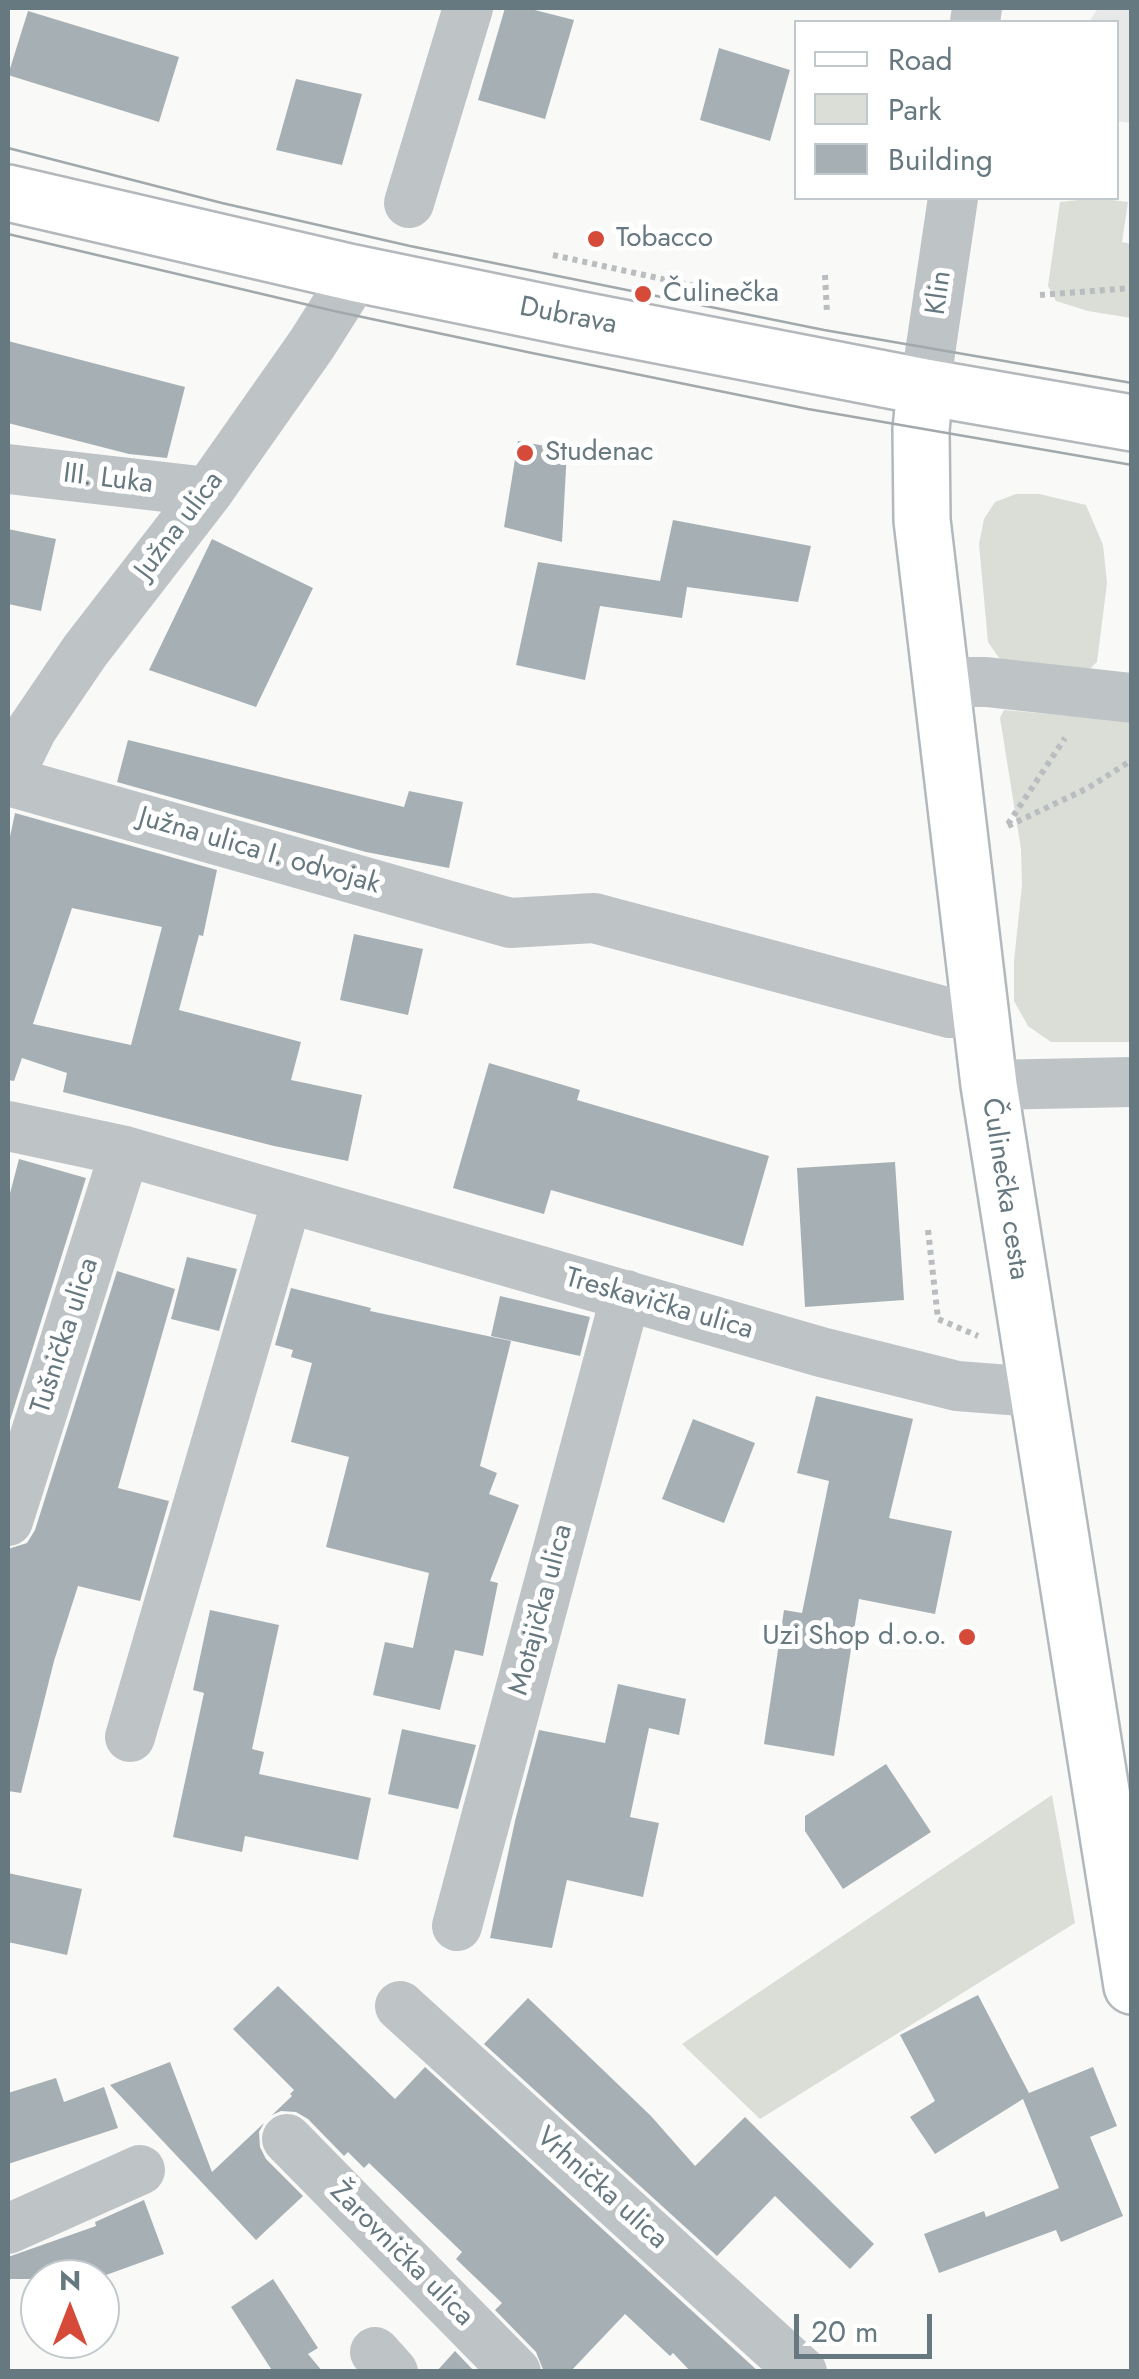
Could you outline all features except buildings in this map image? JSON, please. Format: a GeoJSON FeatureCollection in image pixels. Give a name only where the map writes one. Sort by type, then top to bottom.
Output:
{"type":"FeatureCollection","features":[{"type":"Feature","properties":{"kind":"main road","name":"Dubrava"},"geometry":{"type":"LineString","coordinates":[[8,193],[352,273],[926,387],[1132,423]]}},
{"type":"Feature","properties":{"kind":"main road","name":"Čulinečka cesta"},"geometry":{"type":"LineString","coordinates":[[926,387],[920,472],[939,682],[989,1085],[1132,1986]]}},
{"type":"Feature","properties":{"kind":"street"},"geometry":{"type":"LineString","coordinates":[[409,203],[468,8]]}},
{"type":"Feature","properties":{"kind":"street","name":"Klin"},"geometry":{"type":"LineString","coordinates":[[926,387],[953,200]]}},
{"type":"Feature","properties":{"kind":"street","name":"Južna ulica"},"geometry":{"type":"LineString","coordinates":[[8,780],[32,729],[85,650],[208,492],[312,344],[352,273]]}},
{"type":"Feature","properties":{"kind":"street","name":"III. Luka"},"geometry":{"type":"LineString","coordinates":[[8,469],[208,492]]}},
{"type":"Feature","properties":{"kind":"street"},"geometry":{"type":"LineString","coordinates":[[939,682],[986,682],[1110,696]]}},
{"type":"Feature","properties":{"kind":"street","name":"Južna ulica I. odvojak"},"geometry":{"type":"LineString","coordinates":[[8,780],[510,923],[594,918],[950,1014],[980,1014]]}},
{"type":"Feature","properties":{"kind":"street"},"geometry":{"type":"LineString","coordinates":[[989,1085],[1132,1082]]}},
{"type":"Feature","properties":{"kind":"street","name":"Treskavička ulica"},"geometry":{"type":"LineString","coordinates":[[8,1126],[125,1151],[821,1352],[956,1386],[1035,1392]]}},
{"type":"Feature","properties":{"kind":"street","name":"Tušnička ulica"},"geometry":{"type":"LineString","coordinates":[[8,1521],[125,1151]]}},
{"type":"Feature","properties":{"kind":"street"},"geometry":{"type":"LineString","coordinates":[[130,1737],[287,1200]]}},
{"type":"Feature","properties":{"kind":"street","name":"Motajička ulica"},"geometry":{"type":"LineString","coordinates":[[457,1926],[626,1295]]}},
{"type":"Feature","properties":{"kind":"street","name":"Vrhnička ulica"},"geometry":{"type":"LineString","coordinates":[[400,2006],[802,2372]]}},
{"type":"Feature","properties":{"kind":"street","name":"Žarovnička ulica"},"geometry":{"type":"LineString","coordinates":[[286,2139],[516,2372]]}},
{"type":"Feature","properties":{"kind":"street"},"geometry":{"type":"LineString","coordinates":[[8,2229],[140,2170]]}},
{"type":"Feature","properties":{"kind":"path"},"geometry":{"type":"LineString","coordinates":[[552,256],[716,290]]}},
{"type":"Feature","properties":{"kind":"path"},"geometry":{"type":"LineString","coordinates":[[824,274],[827,313]]}},
{"type":"Feature","properties":{"kind":"path"},"geometry":{"type":"LineString","coordinates":[[1040,294],[1132,288]]}},
{"type":"Feature","properties":{"kind":"path"},"geometry":{"type":"LineString","coordinates":[[1110,696],[1070,730],[1007,826],[1088,788],[1132,760]]}},
{"type":"Feature","properties":{"kind":"path"},"geometry":{"type":"LineString","coordinates":[[928,1230],[938,1319],[984,1339]]}},
{"type":"Feature","properties":{"kind":"shaded area"},"geometry":{"type":"Polygon","coordinates":[[[1098,8],[1131,8],[1131,123],[1119,121],[1119,20],[1090,20],[1098,8]]]}},
{"type":"Feature","properties":{"kind":"green space"},"geometry":{"type":"Polygon","coordinates":[[[1060,202],[1128,202],[1122,242],[1131,244],[1131,318],[1056,301],[1048,286],[1060,202]]]}},
{"type":"Feature","properties":{"kind":"green space"},"geometry":{"type":"Polygon","coordinates":[[[1016,494],[1039,494],[1086,505],[1103,545],[1107,583],[1097,662],[1082,676],[1004,665],[988,642],[979,544],[984,519],[995,502],[1016,494]]]}},
{"type":"Feature","properties":{"kind":"green space"},"geometry":{"type":"Polygon","coordinates":[[[1004,710],[1131,721],[1131,1042],[1051,1042],[1028,1026],[1014,1001],[1021,849],[1000,718],[1004,710]]]}},
{"type":"Feature","properties":{"kind":"green space"},"geometry":{"type":"Polygon","coordinates":[[[1052,1795],[1075,1923],[760,2119],[682,2044],[1052,1795]]]}},
{"type":"Feature","properties":{"kind":"tram line"},"geometry":{"type":"LineString","coordinates":[[8,148],[410,246],[824,330],[1132,383]]}},
{"type":"Feature","properties":{"kind":"tram line"},"geometry":{"type":"LineString","coordinates":[[8,234],[532,353],[808,409],[1132,465]]}},
{"type":"Feature","properties":{"kind":"place","name":"Tobacco"},"geometry":{"type":"Point","coordinates":[596,239]}},
{"type":"Feature","properties":{"kind":"place","name":"Čulinečka"},"geometry":{"type":"Point","coordinates":[643,294]}},
{"type":"Feature","properties":{"kind":"place","name":"Studenac"},"geometry":{"type":"Point","coordinates":[525,453]}},
{"type":"Feature","properties":{"kind":"place","name":"Uzi Shop d.o.o."},"geometry":{"type":"Point","coordinates":[967,1637]}}]}
